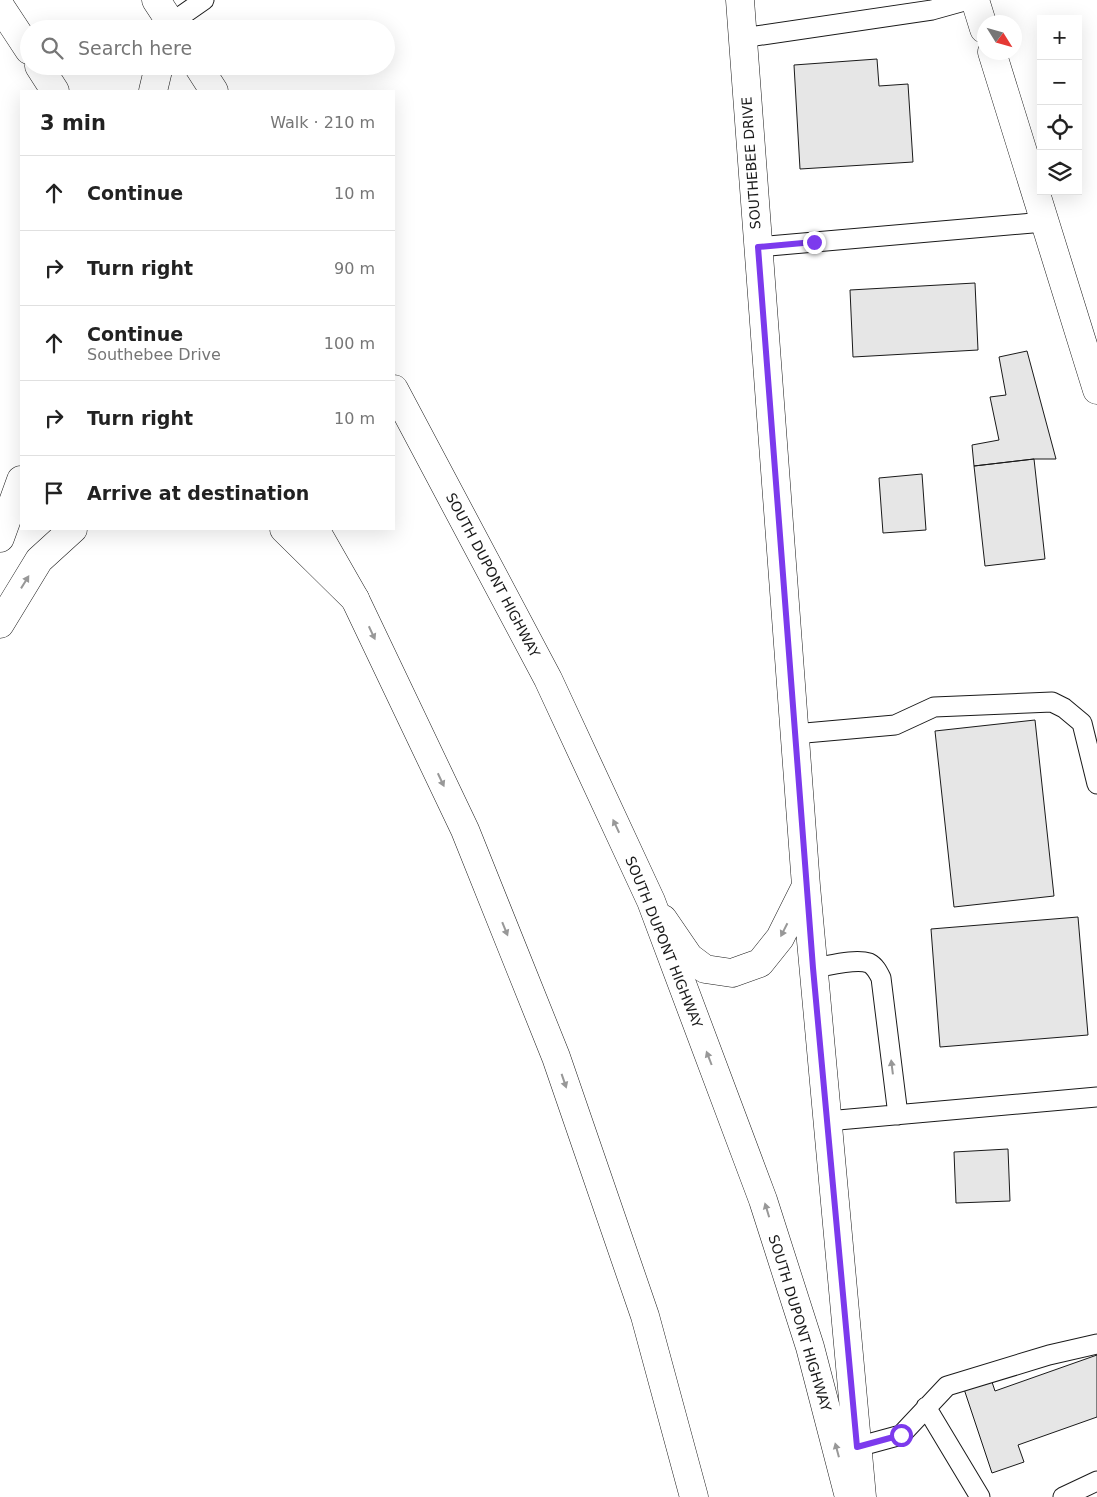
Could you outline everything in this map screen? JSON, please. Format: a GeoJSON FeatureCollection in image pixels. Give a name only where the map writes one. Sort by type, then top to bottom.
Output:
{"type":"FeatureCollection","features":[{"type":"Feature","properties":{"kind":"main road"},"geometry":{"type":"LineString","coordinates":[[156,0],[168,20]]}},
{"type":"Feature","properties":{"kind":"main road","name":"SOUTHEBEE DRIVE"},"geometry":{"type":"LineString","coordinates":[[740,0],[806,886],[862,1497]]}},
{"type":"Feature","properties":{"kind":"main road"},"geometry":{"type":"LineString","coordinates":[[976,0],[980,15]]}},
{"type":"Feature","properties":{"kind":"main road"},"geometry":{"type":"LineString","coordinates":[[0,6],[20,36]]}},
{"type":"Feature","properties":{"kind":"main road"},"geometry":{"type":"LineString","coordinates":[[994,60],[1097,390]]}},
{"type":"Feature","properties":{"kind":"main road"},"geometry":{"type":"LineString","coordinates":[[45,75],[54,90]]}},
{"type":"Feature","properties":{"kind":"main road"},"geometry":{"type":"LineString","coordinates":[[152,90],[156,75]]}},
{"type":"Feature","properties":{"kind":"main road"},"geometry":{"type":"LineString","coordinates":[[204,75],[213,90]]}},
{"type":"Feature","properties":{"kind":"main road","name":"SOUTH DUPONT HIGHWAY"},"geometry":{"type":"LineString","coordinates":[[395,391],[548,680],[651,901],[763,1200],[810,1347],[850,1497]]}},
{"type":"Feature","properties":{"kind":"main road"},"geometry":{"type":"LineString","coordinates":[[0,538],[20,483]]}},
{"type":"Feature","properties":{"kind":"main road"},"geometry":{"type":"LineString","coordinates":[[0,624],[39,560],[72,530]]}},
{"type":"Feature","properties":{"kind":"main road"},"geometry":{"type":"LineString","coordinates":[[285,530],[355,599]]}},
{"type":"Feature","properties":{"kind":"main road"},"geometry":{"type":"LineString","coordinates":[[316,530],[355,599],[465,830],[556,1057],[644,1316],[694,1497]]}},
{"type":"Feature","properties":{"kind":"main road"},"geometry":{"type":"LineString","coordinates":[[651,901],[689,957],[706,969],[732,973],[760,963],[780,938],[806,886]]}},
{"type":"Feature","properties":{"kind":"lane"},"geometry":{"type":"LineString","coordinates":[[180,20],[204,0]]}},
{"type":"Feature","properties":{"kind":"lane"},"geometry":{"type":"LineString","coordinates":[[742,38],[932,10],[968,0]]}},
{"type":"Feature","properties":{"kind":"lane"},"geometry":{"type":"LineString","coordinates":[[758,247],[1044,222]]}},
{"type":"Feature","properties":{"kind":"lane"},"geometry":{"type":"LineString","coordinates":[[794,734],[894,725],[934,708],[1052,702],[1064,708],[1082,723],[1097,784]]}},
{"type":"Feature","properties":{"kind":"lane"},"geometry":{"type":"LineString","coordinates":[[813,968],[857,961],[869,963],[877,969],[881,978],[898,1115]]}},
{"type":"Feature","properties":{"kind":"lane"},"geometry":{"type":"LineString","coordinates":[[827,1122],[1097,1097]]}},
{"type":"Feature","properties":{"kind":"lane"},"geometry":{"type":"LineString","coordinates":[[857,1447],[901,1435],[947,1386],[1049,1355],[1097,1344]]}},
{"type":"Feature","properties":{"kind":"lane"},"geometry":{"type":"LineString","coordinates":[[926,1407],[980,1497]]}},
{"type":"Feature","properties":{"kind":"lane"},"geometry":{"type":"LineString","coordinates":[[1063,1497],[1097,1482]]}},
{"type":"Feature","properties":{"kind":"building"},"geometry":{"type":"Polygon","coordinates":[[[877,59],[879,86],[908,84],[913,162],[800,169],[794,65],[877,59]]]}},
{"type":"Feature","properties":{"kind":"building"},"geometry":{"type":"Polygon","coordinates":[[[975,283],[978,350],[853,357],[850,290],[975,283]]]}},
{"type":"Feature","properties":{"kind":"building"},"geometry":{"type":"Polygon","coordinates":[[[1027,351],[1056,459],[1034,459],[974,466],[972,445],[999,440],[990,397],[1006,395],[999,357],[1027,351]]]}},
{"type":"Feature","properties":{"kind":"building"},"geometry":{"type":"Polygon","coordinates":[[[1034,459],[1045,559],[985,566],[974,466],[1034,459]]]}},
{"type":"Feature","properties":{"kind":"building"},"geometry":{"type":"Polygon","coordinates":[[[922,474],[926,530],[883,533],[879,478],[922,474]]]}},
{"type":"Feature","properties":{"kind":"building"},"geometry":{"type":"Polygon","coordinates":[[[1035,720],[1054,896],[954,907],[935,731],[1035,720]]]}},
{"type":"Feature","properties":{"kind":"building"},"geometry":{"type":"Polygon","coordinates":[[[1078,917],[1088,1035],[940,1047],[931,929],[1078,917]]]}},
{"type":"Feature","properties":{"kind":"building"},"geometry":{"type":"Polygon","coordinates":[[[1008,1149],[1010,1201],[956,1203],[954,1152],[1008,1149]]]}},
{"type":"Feature","properties":{"kind":"building"},"geometry":{"type":"Polygon","coordinates":[[[1097,1355],[1097,1417],[1018,1445],[1024,1462],[992,1473],[963,1386],[990,1376],[995,1391],[1097,1355]]]}},
{"type":"Feature","properties":{"kind":"route"},"geometry":{"type":"LineString","coordinates":[[814,242],[758,247],[813,968],[857,1447],[901,1435]]}}]}
